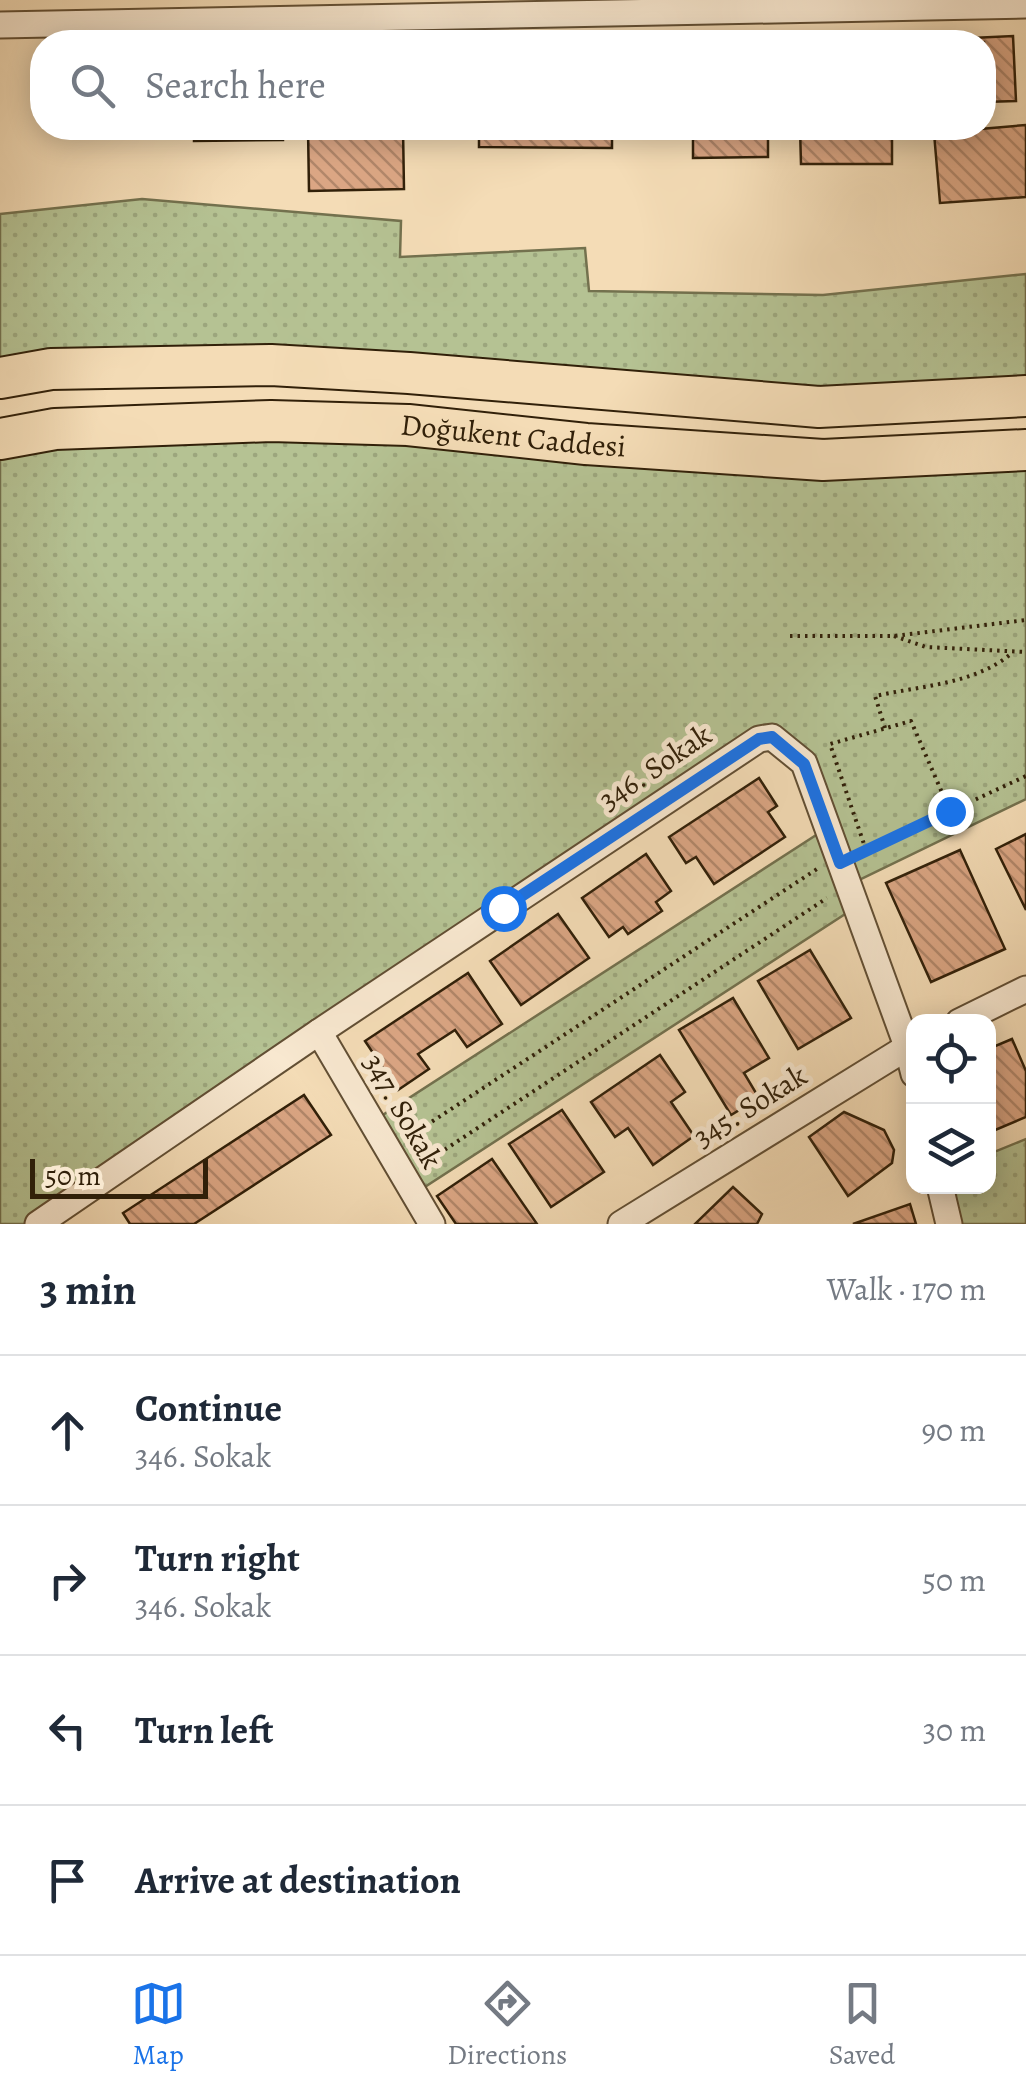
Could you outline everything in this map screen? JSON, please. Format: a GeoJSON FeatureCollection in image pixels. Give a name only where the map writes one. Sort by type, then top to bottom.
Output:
{"type":"FeatureCollection","features":[{"type":"Feature","properties":{"kind":"main road","name":"Doğukent Caddesi"},"geometry":{"type":"LineString","coordinates":[[0,378],[51,369],[271,365],[819,407],[1026,396]]}},
{"type":"Feature","properties":{"kind":"main road","name":"Doğukent Caddesi"},"geometry":{"type":"LineString","coordinates":[[0,439],[56,429],[271,420],[408,425],[586,444],[823,460],[1026,450]]}},
{"type":"Feature","properties":{"kind":"street"},"geometry":{"type":"LineString","coordinates":[[0,25],[1026,5]]}},
{"type":"Feature","properties":{"kind":"street","name":"346. Sokak"},"geometry":{"type":"LineString","coordinates":[[38,1224],[759,739],[772,737],[804,764],[906,1035]]}},
{"type":"Feature","properties":{"kind":"street"},"geometry":{"type":"LineString","coordinates":[[974,1014],[1026,989]]}},
{"type":"Feature","properties":{"kind":"street","name":"347. Sokak"},"geometry":{"type":"LineString","coordinates":[[319,1032],[432,1224]]}},
{"type":"Feature","properties":{"kind":"street","name":"345. Sokak"},"geometry":{"type":"LineString","coordinates":[[621,1224],[906,1047]]}},
{"type":"Feature","properties":{"kind":"street"},"geometry":{"type":"LineString","coordinates":[[942,1194],[949,1224]]}},
{"type":"Feature","properties":{"kind":"path"},"geometry":{"type":"LineString","coordinates":[[790,636],[894,636],[1026,620]]}},
{"type":"Feature","properties":{"kind":"path"},"geometry":{"type":"LineString","coordinates":[[894,636],[926,647],[1026,652]]}},
{"type":"Feature","properties":{"kind":"path"},"geometry":{"type":"LineString","coordinates":[[885,728],[875,696],[979,674],[1012,654]]}},
{"type":"Feature","properties":{"kind":"path"},"geometry":{"type":"LineString","coordinates":[[866,850],[830,744],[911,721],[950,811]]}},
{"type":"Feature","properties":{"kind":"path"},"geometry":{"type":"LineString","coordinates":[[404,1176],[866,850],[1026,776]]}},
{"type":"Feature","properties":{"kind":"path"},"geometry":{"type":"LineString","coordinates":[[389,1150],[842,868]]}},
{"type":"Feature","properties":{"kind":"green space"},"geometry":{"type":"Polygon","coordinates":[[[142,199],[401,221],[400,257],[585,248],[589,291],[823,295],[1026,274],[1026,396],[0,378],[0,214],[142,199]]]}},
{"type":"Feature","properties":{"kind":"green space"},"geometry":{"type":"Polygon","coordinates":[[[56,429],[1026,450],[1026,799],[849,885],[856,907],[414,1194],[372,1122],[827,828],[804,763],[773,737],[29,1224],[0,1224],[0,439],[56,429]]]}},
{"type":"Feature","properties":{"kind":"green space"},"geometry":{"type":"Polygon","coordinates":[[[1026,1139],[1026,1224],[949,1224],[942,1194],[996,1194],[996,1151],[1026,1139]]]}},
{"type":"Feature","properties":{"kind":"building"},"geometry":{"type":"Polygon","coordinates":[[[1013,36],[1016,101],[996,102],[996,37],[1013,36]]]}},
{"type":"Feature","properties":{"kind":"building"},"geometry":{"type":"Polygon","coordinates":[[[1026,125],[1026,197],[940,203],[935,140],[996,140],[996,128],[1026,125]]]}},
{"type":"Feature","properties":{"kind":"building"},"geometry":{"type":"Polygon","coordinates":[[[308,140],[403,140],[404,189],[309,191],[308,140]]]}},
{"type":"Feature","properties":{"kind":"building"},"geometry":{"type":"Polygon","coordinates":[[[479,140],[612,140],[612,148],[479,147],[479,140]]]}},
{"type":"Feature","properties":{"kind":"building"},"geometry":{"type":"Polygon","coordinates":[[[693,140],[768,140],[768,157],[693,158],[693,140]]]}},
{"type":"Feature","properties":{"kind":"building"},"geometry":{"type":"Polygon","coordinates":[[[800,140],[892,140],[892,164],[801,164],[800,140]]]}},
{"type":"Feature","properties":{"kind":"building"},"geometry":{"type":"Polygon","coordinates":[[[759,778],[777,806],[768,812],[785,837],[714,884],[696,857],[686,863],[669,837],[759,778]]]}},
{"type":"Feature","properties":{"kind":"building"},"geometry":{"type":"Polygon","coordinates":[[[1026,834],[1026,910],[996,849],[1026,834]]]}},
{"type":"Feature","properties":{"kind":"building"},"geometry":{"type":"Polygon","coordinates":[[[960,850],[1005,949],[931,982],[886,883],[960,850]]]}},
{"type":"Feature","properties":{"kind":"building"},"geometry":{"type":"Polygon","coordinates":[[[646,854],[671,891],[656,902],[662,911],[628,934],[623,927],[609,937],[582,898],[646,854]]]}},
{"type":"Feature","properties":{"kind":"building"},"geometry":{"type":"Polygon","coordinates":[[[558,914],[589,958],[521,1005],[490,961],[558,914]]]}},
{"type":"Feature","properties":{"kind":"building"},"geometry":{"type":"Polygon","coordinates":[[[810,950],[851,1018],[798,1049],[758,981],[810,950]]]}},
{"type":"Feature","properties":{"kind":"building"},"geometry":{"type":"Polygon","coordinates":[[[468,973],[502,1024],[467,1047],[455,1030],[418,1054],[429,1069],[398,1090],[365,1041],[468,973]]]}},
{"type":"Feature","properties":{"kind":"building"},"geometry":{"type":"Polygon","coordinates":[[[733,998],[769,1058],[744,1073],[759,1098],[731,1115],[679,1030],[733,998]]]}},
{"type":"Feature","properties":{"kind":"building"},"geometry":{"type":"Polygon","coordinates":[[[1012,1039],[1026,1071],[1026,1117],[996,1130],[996,1104],[996,1046],[1012,1039]]]}},
{"type":"Feature","properties":{"kind":"building"},"geometry":{"type":"Polygon","coordinates":[[[660,1055],[685,1092],[671,1102],[694,1136],[653,1165],[628,1128],[615,1137],[591,1102],[660,1055]]]}},
{"type":"Feature","properties":{"kind":"building"},"geometry":{"type":"Polygon","coordinates":[[[304,1095],[331,1135],[194,1224],[130,1224],[123,1213],[304,1095]]]}},
{"type":"Feature","properties":{"kind":"building"},"geometry":{"type":"Polygon","coordinates":[[[562,1110],[604,1172],[551,1207],[509,1144],[562,1110]]]}},
{"type":"Feature","properties":{"kind":"building"},"geometry":{"type":"Polygon","coordinates":[[[844,1112],[884,1130],[894,1150],[892,1163],[848,1196],[809,1137],[844,1112]]]}},
{"type":"Feature","properties":{"kind":"building"},"geometry":{"type":"Polygon","coordinates":[[[492,1159],[537,1224],[456,1224],[437,1196],[492,1159]]]}},
{"type":"Feature","properties":{"kind":"building"},"geometry":{"type":"Polygon","coordinates":[[[733,1187],[762,1214],[757,1224],[695,1224],[733,1187]]]}},
{"type":"Feature","properties":{"kind":"building"},"geometry":{"type":"Polygon","coordinates":[[[910,1204],[916,1224],[853,1224],[910,1204]]]}},
{"type":"Feature","properties":{"kind":"route"},"geometry":{"type":"LineString","coordinates":[[503,908],[759,739],[772,737],[804,764],[840,863],[950,811]]}}]}
